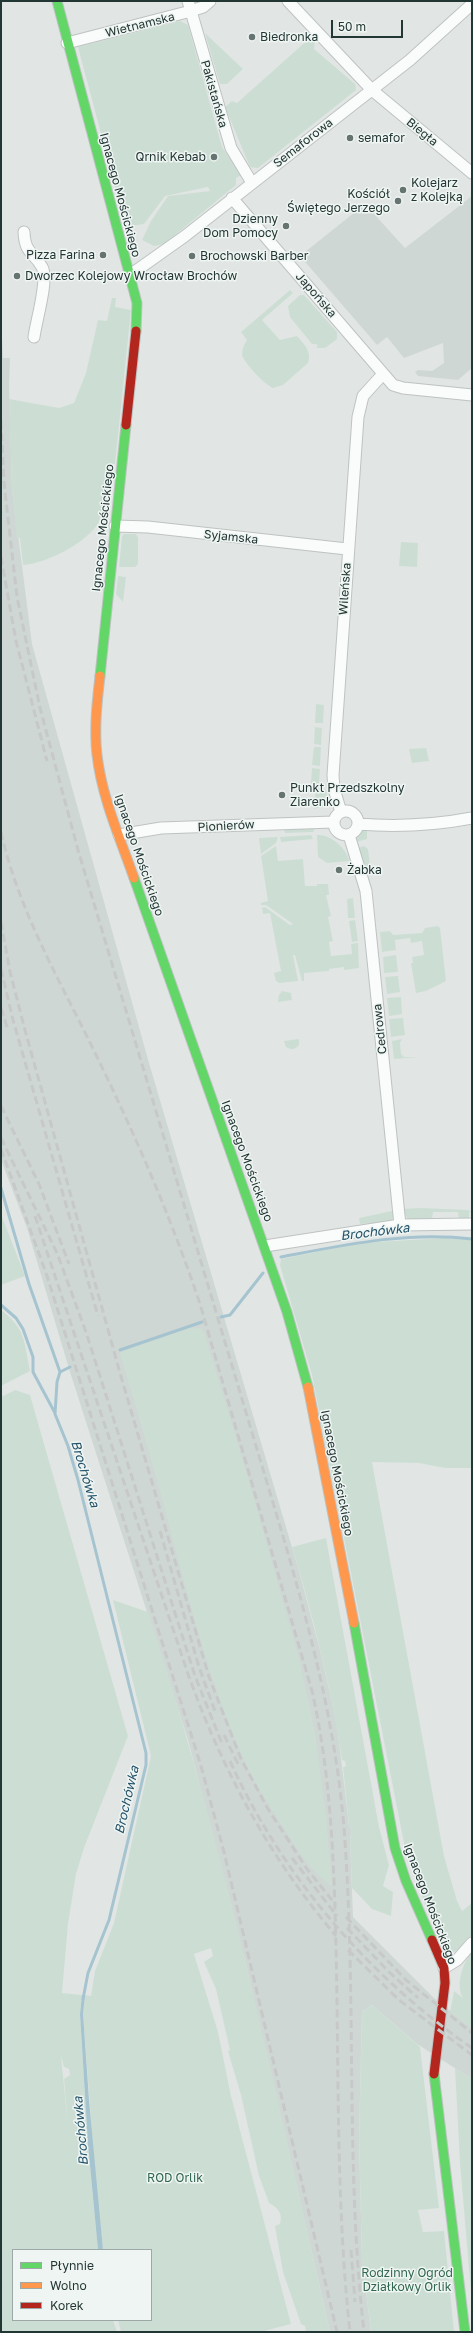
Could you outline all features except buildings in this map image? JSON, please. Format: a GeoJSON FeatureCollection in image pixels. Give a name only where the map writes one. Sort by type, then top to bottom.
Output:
{"type":"FeatureCollection","features":[{"type":"Feature","properties":{"kind":"street","name":"Ignacego Mościckiego"},"geometry":{"type":"LineString","coordinates":[[57,1],[137,303],[136,333],[96,713],[96,755],[105,796],[265,1246],[306,1376],[374,1726],[395,1848],[406,1881],[444,1968],[445,1984],[442,2013],[434,2051],[434,2083],[465,2332]]}},
{"type":"Feature","properties":{"kind":"street","name":"Wietnamska"},"geometry":{"type":"LineString","coordinates":[[67,43],[190,6],[202,7],[210,1]]}},
{"type":"Feature","properties":{"kind":"street","name":"Biegła"},"geometry":{"type":"LineString","coordinates":[[288,1],[372,90],[472,173]]}},
{"type":"Feature","properties":{"kind":"street","name":"Semaforowa"},"geometry":{"type":"LineString","coordinates":[[130,275],[372,90],[428,45],[472,4]]}},
{"type":"Feature","properties":{"kind":"street","name":"Pakistańska"},"geometry":{"type":"LineString","coordinates":[[190,6],[231,148],[252,183]]}},
{"type":"Feature","properties":{"kind":"street","name":"Japońska"},"geometry":{"type":"LineString","coordinates":[[232,198],[393,385],[403,388],[472,395]]}},
{"type":"Feature","properties":{"kind":"street"},"geometry":{"type":"LineString","coordinates":[[24,232],[25,247],[42,267],[45,278],[34,337]]}},
{"type":"Feature","properties":{"kind":"street","name":"Wileńska"},"geometry":{"type":"LineString","coordinates":[[341,812],[334,789],[333,775],[347,550],[359,406],[364,396],[383,374]]}},
{"type":"Feature","properties":{"kind":"street","name":"Syjamska"},"geometry":{"type":"LineString","coordinates":[[115,526],[148,527],[347,550]]}},
{"type":"Feature","properties":{"kind":"street"},"geometry":{"type":"LineString","coordinates":[[341,812],[354,814],[358,824],[355,831],[349,835],[339,834],[335,829],[333,822],[335,817],[341,812]]}},
{"type":"Feature","properties":{"kind":"street"},"geometry":{"type":"LineString","coordinates":[[358,824],[411,824],[472,818]]}},
{"type":"Feature","properties":{"kind":"street","name":"Pionierów"},"geometry":{"type":"LineString","coordinates":[[119,835],[161,828],[333,822]]}},
{"type":"Feature","properties":{"kind":"street","name":"Cedrowa"},"geometry":{"type":"LineString","coordinates":[[349,835],[366,891],[400,1225]]}},
{"type":"Feature","properties":{"kind":"street"},"geometry":{"type":"LineString","coordinates":[[265,1246],[400,1225],[472,1224]]}},
{"type":"Feature","properties":{"kind":"street"},"geometry":{"type":"LineString","coordinates":[[444,1968],[457,1960],[472,1943]]}},
{"type":"Feature","properties":{"kind":"shaded area"},"geometry":{"type":"Polygon","coordinates":[[[472,196],[472,368],[458,380],[418,376],[415,372],[418,370],[432,371],[444,363],[443,343],[404,358],[387,337],[377,345],[300,256],[365,204],[405,248],[472,196]]]}},
{"type":"Feature","properties":{"kind":"shaded area"},"geometry":{"type":"Polygon","coordinates":[[[1,318],[3,358],[10,358],[9,386],[12,488],[32,644],[149,1063],[299,1571],[321,1654],[337,1725],[349,1825],[352,1831],[350,1838],[353,1917],[434,1998],[472,2028],[472,2079],[417,2044],[372,2005],[362,2012],[359,2139],[362,2258],[371,2332],[330,2332],[245,1961],[188,1740],[70,1372],[27,1228],[1,1160],[1,318]]]}},
{"type":"Feature","properties":{"kind":"green space"},"geometry":{"type":"Polygon","coordinates":[[[180,21],[188,25],[222,147],[241,175],[236,178],[236,185],[164,244],[154,246],[142,240],[151,221],[168,196],[210,191],[208,187],[165,196],[144,224],[129,226],[115,186],[78,47],[180,21]]]}},
{"type":"Feature","properties":{"kind":"green space"},"geometry":{"type":"Polygon","coordinates":[[[205,33],[243,69],[227,84],[220,84],[205,33]]]}},
{"type":"Feature","properties":{"kind":"green space"},"geometry":{"type":"Polygon","coordinates":[[[311,37],[315,41],[314,49],[355,84],[356,90],[258,168],[250,167],[225,107],[232,101],[237,103],[311,37]]]}},
{"type":"Feature","properties":{"kind":"green space"},"geometry":{"type":"Polygon","coordinates":[[[290,290],[293,293],[262,320],[280,340],[297,336],[307,349],[309,359],[308,363],[283,385],[273,388],[260,378],[244,359],[242,351],[247,340],[241,332],[290,290]]]}},
{"type":"Feature","properties":{"kind":"green space"},"geometry":{"type":"Polygon","coordinates":[[[300,295],[304,295],[337,332],[337,339],[325,348],[316,348],[318,346],[316,344],[312,344],[290,317],[288,306],[300,295]]]}},
{"type":"Feature","properties":{"kind":"green space"},"geometry":{"type":"Polygon","coordinates":[[[112,298],[116,298],[115,307],[131,310],[115,464],[107,466],[106,474],[113,476],[110,495],[102,494],[99,522],[94,530],[86,537],[66,551],[43,561],[23,565],[20,538],[17,538],[12,488],[9,399],[59,408],[74,403],[86,373],[98,320],[107,321],[112,298]]]}},
{"type":"Feature","properties":{"kind":"green space"},"geometry":{"type":"Polygon","coordinates":[[[124,534],[136,534],[138,538],[138,564],[135,567],[119,567],[122,536],[124,534]]]}},
{"type":"Feature","properties":{"kind":"green space"},"geometry":{"type":"Polygon","coordinates":[[[401,542],[418,543],[417,567],[399,566],[401,542]]]}},
{"type":"Feature","properties":{"kind":"green space"},"geometry":{"type":"Polygon","coordinates":[[[118,576],[126,577],[123,602],[116,594],[118,576]]]}},
{"type":"Feature","properties":{"kind":"green space"},"geometry":{"type":"Polygon","coordinates":[[[316,704],[324,705],[323,723],[315,723],[316,704]]]}},
{"type":"Feature","properties":{"kind":"green space"},"geometry":{"type":"Polygon","coordinates":[[[315,727],[322,728],[321,745],[314,744],[315,727]]]}},
{"type":"Feature","properties":{"kind":"green space"},"geometry":{"type":"Polygon","coordinates":[[[314,747],[321,747],[320,766],[312,765],[314,747]]]}},
{"type":"Feature","properties":{"kind":"green space"},"geometry":{"type":"Polygon","coordinates":[[[426,748],[429,761],[412,763],[409,749],[426,748]]]}},
{"type":"Feature","properties":{"kind":"green space"},"geometry":{"type":"Polygon","coordinates":[[[312,768],[320,769],[319,784],[311,783],[312,768]]]}},
{"type":"Feature","properties":{"kind":"green space"},"geometry":{"type":"Polygon","coordinates":[[[316,787],[326,790],[328,802],[322,807],[314,809],[316,787]]]}},
{"type":"Feature","properties":{"kind":"green space"},"geometry":{"type":"Polygon","coordinates":[[[316,827],[313,832],[285,833],[284,828],[316,827]]]}},
{"type":"Feature","properties":{"kind":"green space"},"geometry":{"type":"Polygon","coordinates":[[[367,829],[367,839],[356,842],[360,830],[367,829]]]}},
{"type":"Feature","properties":{"kind":"green space"},"geometry":{"type":"Polygon","coordinates":[[[311,835],[313,839],[281,842],[280,837],[311,835]]]}},
{"type":"Feature","properties":{"kind":"green space"},"geometry":{"type":"Polygon","coordinates":[[[317,835],[322,835],[332,839],[337,843],[345,851],[349,861],[327,863],[318,857],[317,835]]]}},
{"type":"Feature","properties":{"kind":"green space"},"geometry":{"type":"Polygon","coordinates":[[[278,837],[276,843],[261,854],[259,838],[278,837]]]}},
{"type":"Feature","properties":{"kind":"green space"},"geometry":{"type":"Polygon","coordinates":[[[276,846],[278,861],[303,859],[305,886],[328,884],[329,895],[326,895],[331,916],[328,917],[333,941],[329,942],[331,956],[352,954],[351,944],[358,943],[359,968],[344,970],[344,967],[329,969],[329,971],[304,973],[304,981],[302,981],[295,955],[293,955],[298,981],[279,983],[276,981],[274,973],[281,971],[270,913],[263,914],[262,908],[265,907],[290,925],[293,924],[266,905],[261,905],[261,903],[268,901],[261,856],[276,846]]]}},
{"type":"Feature","properties":{"kind":"green space"},"geometry":{"type":"Polygon","coordinates":[[[364,846],[368,849],[370,866],[368,868],[363,865],[358,848],[364,846]]]}},
{"type":"Feature","properties":{"kind":"green space"},"geometry":{"type":"Polygon","coordinates":[[[353,898],[355,918],[348,918],[347,899],[353,898]]]}},
{"type":"Feature","properties":{"kind":"green space"},"geometry":{"type":"Polygon","coordinates":[[[355,920],[358,941],[352,942],[349,921],[355,920]]]}},
{"type":"Feature","properties":{"kind":"green space"},"geometry":{"type":"Polygon","coordinates":[[[438,926],[440,928],[446,981],[426,991],[416,993],[411,963],[413,963],[412,957],[424,955],[422,941],[411,943],[410,938],[395,940],[396,950],[382,952],[380,932],[390,931],[393,935],[422,933],[425,928],[438,926]]]}},
{"type":"Feature","properties":{"kind":"green space"},"geometry":{"type":"Polygon","coordinates":[[[396,955],[398,972],[384,973],[383,957],[396,955]]]}},
{"type":"Feature","properties":{"kind":"green space"},"geometry":{"type":"Polygon","coordinates":[[[398,976],[400,992],[387,994],[385,977],[398,976]]]}},
{"type":"Feature","properties":{"kind":"green space"},"geometry":{"type":"Polygon","coordinates":[[[282,991],[291,993],[292,1000],[278,1002],[279,995],[282,991]]]}},
{"type":"Feature","properties":{"kind":"green space"},"geometry":{"type":"Polygon","coordinates":[[[401,997],[402,1014],[389,1016],[387,998],[401,997]]]}},
{"type":"Feature","properties":{"kind":"green space"},"geometry":{"type":"Polygon","coordinates":[[[403,1018],[405,1035],[391,1037],[389,1019],[403,1018]]]}},
{"type":"Feature","properties":{"kind":"green space"},"geometry":{"type":"Polygon","coordinates":[[[299,1039],[299,1045],[296,1048],[291,1049],[286,1047],[284,1041],[299,1039]]]}},
{"type":"Feature","properties":{"kind":"green space"},"geometry":{"type":"Polygon","coordinates":[[[402,1039],[400,1043],[401,1054],[404,1057],[418,1057],[394,1059],[392,1041],[402,1039]]]}},
{"type":"Feature","properties":{"kind":"green space"},"geometry":{"type":"Polygon","coordinates":[[[420,1208],[468,1210],[472,1212],[469,1212],[469,1219],[459,1219],[458,1212],[433,1212],[432,1219],[412,1220],[407,1218],[403,1209],[420,1208]]]}},
{"type":"Feature","properties":{"kind":"green space"},"geometry":{"type":"Polygon","coordinates":[[[396,1210],[392,1220],[389,1222],[360,1224],[359,1218],[396,1210]]]}},
{"type":"Feature","properties":{"kind":"green space"},"geometry":{"type":"Polygon","coordinates":[[[1,1214],[25,1276],[1,1285],[1,1214]]]}},
{"type":"Feature","properties":{"kind":"green space"},"geometry":{"type":"Polygon","coordinates":[[[444,1238],[472,1240],[472,1468],[445,1468],[419,1463],[372,1462],[444,1856],[457,1901],[462,1911],[472,1903],[472,1935],[463,1946],[452,1952],[443,1950],[406,1853],[312,1375],[280,1265],[281,1259],[361,1243],[444,1238]]]}},
{"type":"Feature","properties":{"kind":"green space"},"geometry":{"type":"Polygon","coordinates":[[[1,1310],[20,1330],[25,1344],[30,1371],[1,1386],[1,1310]]]}},
{"type":"Feature","properties":{"kind":"green space"},"geometry":{"type":"Polygon","coordinates":[[[190,1328],[202,1329],[204,1333],[248,1478],[300,1663],[315,1734],[326,1818],[332,1886],[317,1874],[293,1843],[255,1782],[234,1736],[201,1642],[155,1473],[120,1353],[190,1328]]]}},
{"type":"Feature","properties":{"kind":"green space"},"geometry":{"type":"Polygon","coordinates":[[[15,1390],[30,1395],[128,1736],[84,1848],[76,1874],[68,1924],[62,1993],[82,1995],[80,2014],[88,2144],[98,2249],[12,2249],[12,2321],[113,2321],[117,2332],[1,2332],[1,1397],[15,1390]],[[61,2056],[68,2126],[64,2079],[70,2075],[69,2069],[64,2067],[61,2056]]]}},
{"type":"Feature","properties":{"kind":"green space"},"geometry":{"type":"Polygon","coordinates":[[[326,1538],[379,1827],[389,1865],[383,1886],[393,1892],[391,1916],[372,1909],[352,1888],[350,1838],[352,1831],[349,1825],[343,1767],[346,1766],[345,1761],[342,1760],[338,1733],[321,1652],[292,1547],[326,1538]]]}},
{"type":"Feature","properties":{"kind":"green space","name":"ROD Orlik"},"geometry":{"type":"Polygon","coordinates":[[[113,1600],[148,1612],[176,1701],[225,1880],[269,2060],[330,2332],[306,2332],[305,2326],[301,2324],[283,2272],[275,2226],[280,2224],[281,2217],[279,2211],[269,2203],[259,2176],[241,2095],[228,2051],[230,2050],[216,1989],[204,1962],[213,1956],[211,1948],[194,1954],[218,2032],[231,2096],[291,2324],[260,2332],[121,2332],[118,2321],[152,2321],[152,2249],[103,2249],[96,2188],[83,2014],[85,1995],[91,1996],[95,1971],[114,1923],[151,1756],[113,1600]]]}},
{"type":"Feature","properties":{"kind":"green space"},"geometry":{"type":"Polygon","coordinates":[[[472,1951],[472,2028],[450,2012],[454,1991],[463,1998],[460,1987],[461,1974],[472,1951]]]}},
{"type":"Feature","properties":{"kind":"green space","name":"Rodzinny Ogród Działkowy Orlik"},"geometry":{"type":"Polygon","coordinates":[[[372,2005],[420,2047],[439,2208],[418,2210],[423,2232],[444,2231],[454,2332],[371,2332],[362,2258],[359,2139],[362,2012],[372,2005]]]}},
{"type":"Feature","properties":{"kind":"green space"},"geometry":{"type":"Polygon","coordinates":[[[455,2068],[472,2079],[472,2304],[460,2163],[455,2068]]]}},
{"type":"Feature","properties":{"kind":"water"},"geometry":{"type":"Polygon","coordinates":[[[82,1995],[85,1995],[83,2014],[89,2100],[103,2249],[98,2249],[88,2144],[80,2014],[82,1995]]]}},
{"type":"Feature","properties":{"kind":"waterway"},"geometry":{"type":"LineString","coordinates":[[1,1188],[29,1284],[60,1372]]}},
{"type":"Feature","properties":{"kind":"waterway","name":"Brochówka"},"geometry":{"type":"LineString","coordinates":[[281,1257],[376,1240],[424,1237],[472,1239]]}},
{"type":"Feature","properties":{"kind":"waterway","name":"Brochówka"},"geometry":{"type":"LineString","coordinates":[[221,1317],[230,1315],[263,1273]]}},
{"type":"Feature","properties":{"kind":"waterway"},"geometry":{"type":"LineString","coordinates":[[1,1305],[16,1318],[23,1329],[33,1357],[33,1372],[55,1413]]}},
{"type":"Feature","properties":{"kind":"waterway","name":"Brochówka"},"geometry":{"type":"LineString","coordinates":[[120,1350],[202,1322]]}},
{"type":"Feature","properties":{"kind":"waterway","name":"Brochówka"},"geometry":{"type":"LineString","coordinates":[[70,1367],[60,1372],[57,1382],[55,1414],[68,1446],[78,1480],[146,1753],[146,1765],[109,1920],[88,1973],[83,1999]]}},
{"type":"Feature","properties":{"kind":"railway"},"geometry":{"type":"LineString","coordinates":[[1,421],[4,483],[17,597],[40,708],[78,850],[285,1543],[322,1684],[329,1720],[340,1791],[348,1891],[355,2206],[358,2269],[364,2332]]}},
{"type":"Feature","properties":{"kind":"railway"},"geometry":{"type":"LineString","coordinates":[[1,557],[16,641],[47,761]]}},
{"type":"Feature","properties":{"kind":"railway"},"geometry":{"type":"LineString","coordinates":[[1,832],[9,862],[30,920],[126,1119],[178,1242],[200,1304],[312,1691],[323,1754],[333,1851],[340,2188],[342,2236],[350,2332]]}},
{"type":"Feature","properties":{"kind":"railway"},"geometry":{"type":"LineString","coordinates":[[1,922],[10,972],[25,1030],[120,1373],[209,1677],[241,1759],[268,1809],[307,1869],[336,1905]]}},
{"type":"Feature","properties":{"kind":"railway"},"geometry":{"type":"LineString","coordinates":[[1,969],[13,1020],[98,1316]]}},
{"type":"Feature","properties":{"kind":"railway"},"geometry":{"type":"LineString","coordinates":[[1,1008],[8,1030]]}},
{"type":"Feature","properties":{"kind":"railway"},"geometry":{"type":"LineString","coordinates":[[1,1106],[39,1184],[69,1264]]}},
{"type":"Feature","properties":{"kind":"railway"},"geometry":{"type":"LineString","coordinates":[[1,1138],[57,1253],[86,1332],[195,1676],[223,1746]]}},
{"type":"Feature","properties":{"kind":"railway"},"geometry":{"type":"LineString","coordinates":[[1,1149],[47,1276],[201,1766],[224,1852],[337,2332]]}},
{"type":"Feature","properties":{"kind":"railway"},"geometry":{"type":"LineString","coordinates":[[35,1216],[200,1707],[231,1777],[268,1843],[289,1875],[336,1936]]}},
{"type":"Feature","properties":{"kind":"railway"},"geometry":{"type":"LineString","coordinates":[[160,1531],[199,1667],[215,1711]]}},
{"type":"Feature","properties":{"kind":"railway"},"geometry":{"type":"LineString","coordinates":[[224,1735],[239,1766]]}},
{"type":"Feature","properties":{"kind":"railway"},"geometry":{"type":"LineString","coordinates":[[230,1761],[251,1803],[275,1844],[302,1883],[332,1921],[363,1956],[398,1989],[434,2020],[472,2048]]}},
{"type":"Feature","properties":{"kind":"railway"},"geometry":{"type":"LineString","coordinates":[[292,1858],[337,1916]]}},
{"type":"Feature","properties":{"kind":"railway"},"geometry":{"type":"LineString","coordinates":[[346,1917],[406,1980],[472,2033]]}},
{"type":"Feature","properties":{"kind":"railway"},"geometry":{"type":"LineString","coordinates":[[347,1928],[389,1972],[418,1998]]}},
{"type":"Feature","properties":{"kind":"railway"},"geometry":{"type":"LineString","coordinates":[[348,1950],[399,2000],[472,2055]]}},
{"type":"Feature","properties":{"kind":"railway"},"geometry":{"type":"LineString","coordinates":[[351,2250],[355,2302]]}},
{"type":"Feature","properties":{"kind":"traffic: fast"},"geometry":{"type":"LineString","coordinates":[[57,1],[137,303],[136,331]]}},
{"type":"Feature","properties":{"kind":"traffic: fast"},"geometry":{"type":"LineString","coordinates":[[100,676],[126,425]]}},
{"type":"Feature","properties":{"kind":"traffic: fast"},"geometry":{"type":"LineString","coordinates":[[134,878],[287,1312],[308,1387]]}},
{"type":"Feature","properties":{"kind":"traffic: fast"},"geometry":{"type":"LineString","coordinates":[[354,1623],[395,1848],[406,1881],[432,1940]]}},
{"type":"Feature","properties":{"kind":"traffic: fast"},"geometry":{"type":"LineString","coordinates":[[434,2074],[465,2332]]}},
{"type":"Feature","properties":{"kind":"traffic: slow"},"geometry":{"type":"LineString","coordinates":[[100,676],[96,725],[99,771],[112,818],[134,878]]}},
{"type":"Feature","properties":{"kind":"traffic: slow"},"geometry":{"type":"LineString","coordinates":[[308,1387],[354,1623]]}},
{"type":"Feature","properties":{"kind":"traffic: jam"},"geometry":{"type":"LineString","coordinates":[[126,425],[136,331]]}},
{"type":"Feature","properties":{"kind":"traffic: jam"},"geometry":{"type":"LineString","coordinates":[[432,1940],[444,1968],[445,1983],[434,2074]]}},
{"type":"Feature","properties":{"kind":"place","name":"Biedronka"},"geometry":{"type":"Point","coordinates":[252,37]}},
{"type":"Feature","properties":{"kind":"place","name":"semafor"},"geometry":{"type":"Point","coordinates":[350,138]}},
{"type":"Feature","properties":{"kind":"place","name":"Qrnik Kebab"},"geometry":{"type":"Point","coordinates":[214,157]}},
{"type":"Feature","properties":{"kind":"place","name":"Kolejarz z Kolejką"},"geometry":{"type":"Point","coordinates":[403,190]}},
{"type":"Feature","properties":{"kind":"place","name":"Kościół Świętego Jerzego"},"geometry":{"type":"Point","coordinates":[398,201]}},
{"type":"Feature","properties":{"kind":"place","name":"Dzienny Dom Pomocy"},"geometry":{"type":"Point","coordinates":[286,226]}},
{"type":"Feature","properties":{"kind":"place","name":"Pizza Farina"},"geometry":{"type":"Point","coordinates":[103,255]}},
{"type":"Feature","properties":{"kind":"place","name":"Brochowski Barber"},"geometry":{"type":"Point","coordinates":[192,256]}},
{"type":"Feature","properties":{"kind":"place","name":"Dworzec Kolejowy Wrocław Brochów"},"geometry":{"type":"Point","coordinates":[17,276]}},
{"type":"Feature","properties":{"kind":"place","name":"Punkt Przedszkolny Ziarenko"},"geometry":{"type":"Point","coordinates":[282,795]}},
{"type":"Feature","properties":{"kind":"place","name":"Żabka"},"geometry":{"type":"Point","coordinates":[339,870]}}]}
